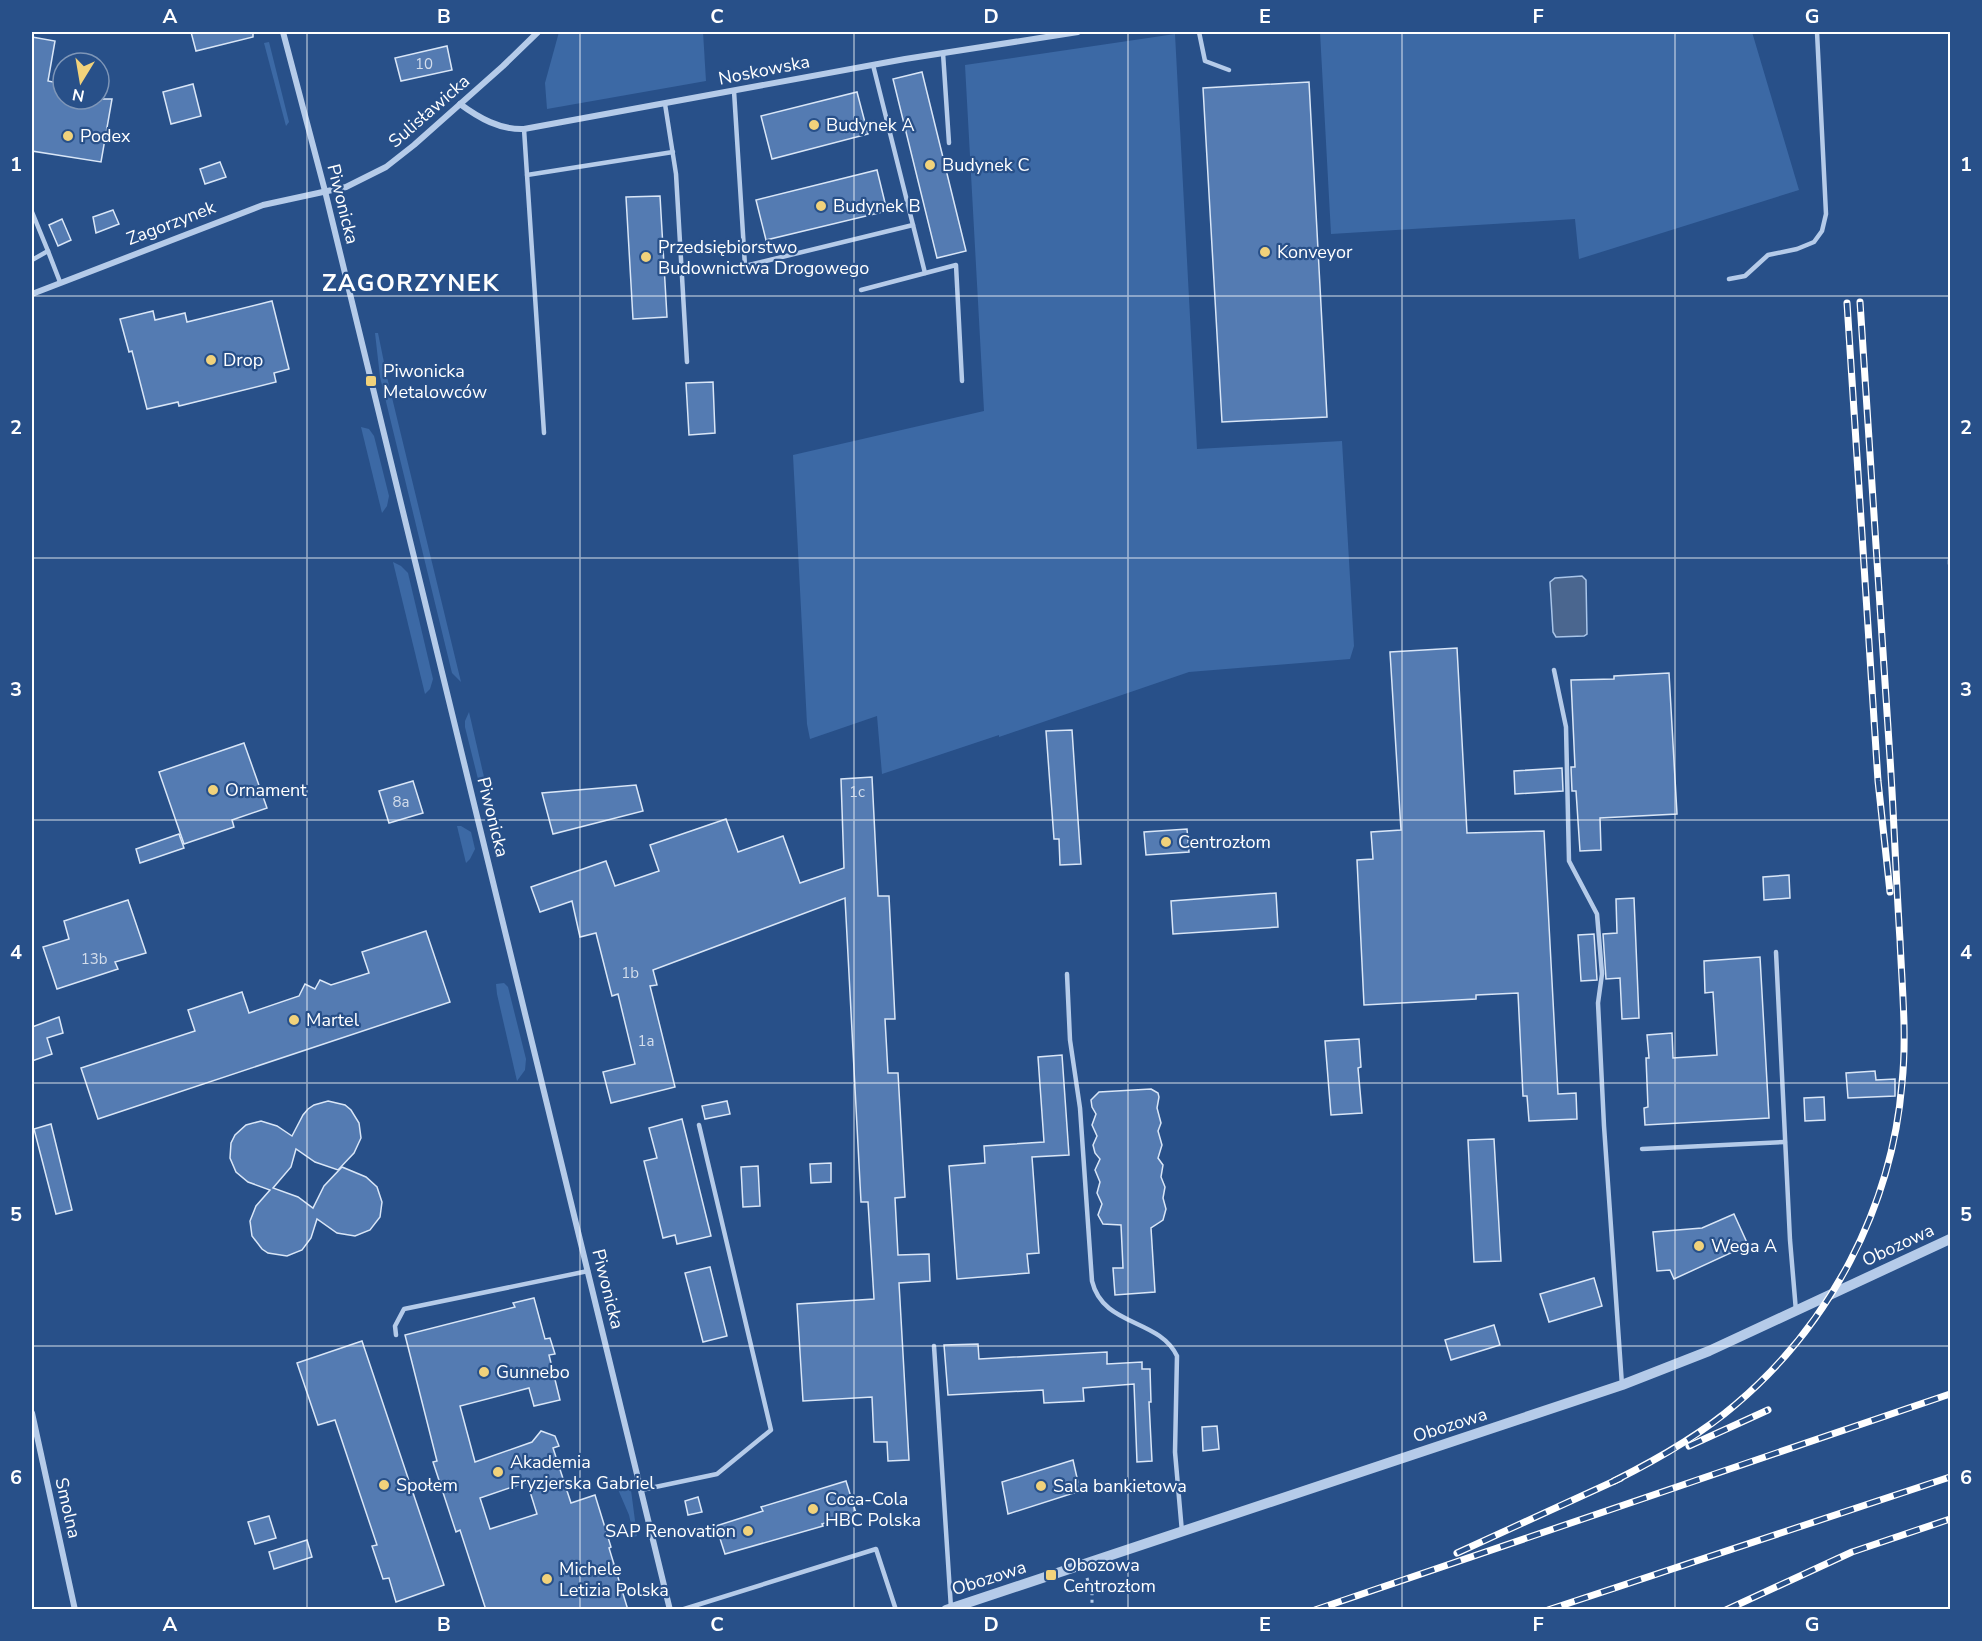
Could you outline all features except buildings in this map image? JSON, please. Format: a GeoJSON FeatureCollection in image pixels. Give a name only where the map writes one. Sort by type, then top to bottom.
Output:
{"type":"FeatureCollection","features":[{"type":"Feature","properties":{"kind":"street","name":"Piwonicka"},"geometry":{"type":"LineString","coordinates":[[283,32],[325,191],[670,1610]]}},
{"type":"Feature","properties":{"kind":"street","name":"Sulisławicka"},"geometry":{"type":"LineString","coordinates":[[325,191],[358,182],[400,156],[538,32]]}},
{"type":"Feature","properties":{"kind":"street","name":"Noskowska"},"geometry":{"type":"LineString","coordinates":[[460,104],[497,125],[516,130],[873,65],[1078,32]]}},
{"type":"Feature","properties":{"kind":"street","name":"Zagorzynek"},"geometry":{"type":"LineString","coordinates":[[32,294],[254,208],[325,191]]}},
{"type":"Feature","properties":{"kind":"street","name":"Obozowa"},"geometry":{"type":"LineString","coordinates":[[949,1609],[1622,1385],[1709,1351],[1950,1239]]}},
{"type":"Feature","properties":{"kind":"street","name":"Smolna"},"geometry":{"type":"LineString","coordinates":[[32,1413],[75,1610]]}},
{"type":"Feature","properties":{"kind":"lane"},"geometry":{"type":"LineString","coordinates":[[1199,32],[1205,61],[1230,70]]}},
{"type":"Feature","properties":{"kind":"lane"},"geometry":{"type":"LineString","coordinates":[[1729,279],[1745,276],[1768,255],[1797,249],[1814,242],[1822,231],[1826,214],[1817,32]]}},
{"type":"Feature","properties":{"kind":"lane"},"geometry":{"type":"LineString","coordinates":[[944,53],[949,143]]}},
{"type":"Feature","properties":{"kind":"lane"},"geometry":{"type":"LineString","coordinates":[[873,65],[925,273]]}},
{"type":"Feature","properties":{"kind":"lane"},"geometry":{"type":"LineString","coordinates":[[734,91],[745,266],[913,225]]}},
{"type":"Feature","properties":{"kind":"lane"},"geometry":{"type":"LineString","coordinates":[[665,104],[673,152],[687,362]]}},
{"type":"Feature","properties":{"kind":"lane"},"geometry":{"type":"LineString","coordinates":[[524,129],[544,433]]}},
{"type":"Feature","properties":{"kind":"lane"},"geometry":{"type":"LineString","coordinates":[[527,175],[673,152]]}},
{"type":"Feature","properties":{"kind":"lane"},"geometry":{"type":"LineString","coordinates":[[32,213],[60,282]]}},
{"type":"Feature","properties":{"kind":"lane"},"geometry":{"type":"LineString","coordinates":[[32,260],[48,250]]}},
{"type":"Feature","properties":{"kind":"lane"},"geometry":{"type":"LineString","coordinates":[[861,290],[957,265],[962,381]]}},
{"type":"Feature","properties":{"kind":"lane"},"geometry":{"type":"LineString","coordinates":[[1554,670],[1566,728],[1569,861],[1598,914],[1602,974],[1598,1003],[1622,1385]]}},
{"type":"Feature","properties":{"kind":"lane"},"geometry":{"type":"LineString","coordinates":[[1776,952],[1796,1311]]}},
{"type":"Feature","properties":{"kind":"lane"},"geometry":{"type":"LineString","coordinates":[[1067,974],[1070,1040],[1080,1108],[1092,1281],[1094,1290],[1104,1306],[1168,1342],[1177,1356],[1175,1459],[1182,1532]]}},
{"type":"Feature","properties":{"kind":"lane"},"geometry":{"type":"LineString","coordinates":[[642,1490],[717,1474],[771,1430],[699,1125]]}},
{"type":"Feature","properties":{"kind":"lane"},"geometry":{"type":"LineString","coordinates":[[1642,1149],[1785,1142]]}},
{"type":"Feature","properties":{"kind":"lane"},"geometry":{"type":"LineString","coordinates":[[396,1335],[394,1326],[404,1309],[588,1271]]}},
{"type":"Feature","properties":{"kind":"lane"},"geometry":{"type":"LineString","coordinates":[[934,1346],[949,1609]]}},
{"type":"Feature","properties":{"kind":"lane"},"geometry":{"type":"LineString","coordinates":[[681,1610],[876,1549],[896,1610]]}},
{"type":"Feature","properties":{"kind":"path"},"geometry":{"type":"LineString","coordinates":[[1083,1565],[1092,1594],[1092,1610]]}},
{"type":"Feature","properties":{"kind":"shaded area"},"geometry":{"type":"Polygon","coordinates":[[[559,32],[703,32],[706,81],[547,109],[545,83],[559,32]]]}},
{"type":"Feature","properties":{"kind":"shaded area"},"geometry":{"type":"Polygon","coordinates":[[[1320,32],[1752,32],[1799,190],[1579,259],[1575,219],[1331,234],[1320,32]]]}},
{"type":"Feature","properties":{"kind":"shaded area"},"geometry":{"type":"Polygon","coordinates":[[[1175,34],[1197,449],[1342,441],[1354,646],[1350,659],[1189,672],[882,774],[877,716],[810,739],[807,724],[793,455],[984,411],[965,65],[1175,34]]]}},
{"type":"Feature","properties":{"kind":"shaded area"},"geometry":{"type":"Polygon","coordinates":[[[269,42],[289,122],[286,126],[264,43],[269,42]]]}},
{"type":"Feature","properties":{"kind":"shaded area"},"geometry":{"type":"Polygon","coordinates":[[[375,333],[378,333],[461,682],[452,673],[380,377],[375,333]]]}},
{"type":"Feature","properties":{"kind":"shaded area"},"geometry":{"type":"Polygon","coordinates":[[[361,427],[369,429],[374,436],[389,496],[387,506],[382,513],[361,427]]]}},
{"type":"Feature","properties":{"kind":"shaded area"},"geometry":{"type":"Polygon","coordinates":[[[393,562],[408,573],[433,679],[430,689],[425,694],[393,562]]]}},
{"type":"Feature","properties":{"kind":"shaded area"},"geometry":{"type":"Polygon","coordinates":[[[1582,576],[1586,580],[1587,634],[1556,637],[1553,632],[1550,582],[1555,578],[1582,576]]]}},
{"type":"Feature","properties":{"kind":"shaded area"},"geometry":{"type":"Polygon","coordinates":[[[469,712],[487,790],[479,783],[465,727],[469,712]]]}},
{"type":"Feature","properties":{"kind":"shaded area"},"geometry":{"type":"Polygon","coordinates":[[[457,826],[471,832],[475,849],[466,863],[457,826]]]}},
{"type":"Feature","properties":{"kind":"shaded area"},"geometry":{"type":"Polygon","coordinates":[[[504,983],[508,987],[526,1059],[525,1070],[517,1081],[497,994],[496,984],[504,983]]]}},
{"type":"Feature","properties":{"kind":"shaded area"},"geometry":{"type":"Polygon","coordinates":[[[624,1486],[631,1490],[637,1536],[634,1537],[629,1515],[617,1487],[624,1486]]]}},
{"type":"Feature","properties":{"kind":"railway"},"geometry":{"type":"LineString","coordinates":[[1614,1481],[1646,1465],[1707,1427],[1735,1405],[1769,1373],[1800,1338],[1827,1301],[1870,1218],[1885,1174],[1896,1129],[1902,1083],[1904,1012],[1860,302]]}},
{"type":"Feature","properties":{"kind":"railway"},"geometry":{"type":"LineString","coordinates":[[1847,303],[1878,781],[1890,892]]}},
{"type":"Feature","properties":{"kind":"railway"},"geometry":{"type":"LineString","coordinates":[[1315,1610],[1950,1394]]}},
{"type":"Feature","properties":{"kind":"railway"},"geometry":{"type":"LineString","coordinates":[[1689,1446],[1768,1410]]}},
{"type":"Feature","properties":{"kind":"railway"},"geometry":{"type":"LineString","coordinates":[[1548,1610],[1950,1477]]}},
{"type":"Feature","properties":{"kind":"railway"},"geometry":{"type":"LineString","coordinates":[[1457,1553],[1621,1478]]}},
{"type":"Feature","properties":{"kind":"railway"},"geometry":{"type":"LineString","coordinates":[[1726,1610],[1852,1552],[1950,1519]]}},
{"type":"Feature","properties":{"kind":"place","name":"Budynek A"},"geometry":{"type":"Point","coordinates":[814,125]}},
{"type":"Feature","properties":{"kind":"place","name":"Podex"},"geometry":{"type":"Point","coordinates":[68,136]}},
{"type":"Feature","properties":{"kind":"place","name":"Budynek C"},"geometry":{"type":"Point","coordinates":[930,165]}},
{"type":"Feature","properties":{"kind":"place","name":"Budynek B"},"geometry":{"type":"Point","coordinates":[821,206]}},
{"type":"Feature","properties":{"kind":"place","name":"Konveyor"},"geometry":{"type":"Point","coordinates":[1265,252]}},
{"type":"Feature","properties":{"kind":"place","name":"Przedsiębiorstwo Budownictwa Drogowego"},"geometry":{"type":"Point","coordinates":[646,257]}},
{"type":"Feature","properties":{"kind":"place","name":"Drop"},"geometry":{"type":"Point","coordinates":[211,360]}},
{"type":"Feature","properties":{"kind":"place","name":"Piwonicka Metalowców"},"geometry":{"type":"Point","coordinates":[371,381]}},
{"type":"Feature","properties":{"kind":"place","name":"Ornament"},"geometry":{"type":"Point","coordinates":[213,790]}},
{"type":"Feature","properties":{"kind":"place","name":"Centrozłom"},"geometry":{"type":"Point","coordinates":[1166,842]}},
{"type":"Feature","properties":{"kind":"place","name":"Martel"},"geometry":{"type":"Point","coordinates":[294,1020]}},
{"type":"Feature","properties":{"kind":"place","name":"Wega A"},"geometry":{"type":"Point","coordinates":[1699,1246]}},
{"type":"Feature","properties":{"kind":"place","name":"Gunnebo"},"geometry":{"type":"Point","coordinates":[484,1372]}},
{"type":"Feature","properties":{"kind":"place","name":"Akademia Fryzjerska Gabriel"},"geometry":{"type":"Point","coordinates":[498,1472]}},
{"type":"Feature","properties":{"kind":"place","name":"Społem"},"geometry":{"type":"Point","coordinates":[384,1485]}},
{"type":"Feature","properties":{"kind":"place","name":"Sala bankietowa"},"geometry":{"type":"Point","coordinates":[1041,1486]}},
{"type":"Feature","properties":{"kind":"place","name":"Coca-Cola HBC Polska"},"geometry":{"type":"Point","coordinates":[813,1509]}},
{"type":"Feature","properties":{"kind":"place","name":"SAP Renovation"},"geometry":{"type":"Point","coordinates":[748,1531]}},
{"type":"Feature","properties":{"kind":"place","name":"Obozowa Centrozłom"},"geometry":{"type":"Point","coordinates":[1051,1575]}},
{"type":"Feature","properties":{"kind":"place","name":"Michele Letizia Polska"},"geometry":{"type":"Point","coordinates":[547,1579]}},
{"type":"Feature","properties":{"kind":"district","name":"ZAGORZYNEK"},"geometry":{"type":"Point","coordinates":[411,283]}}]}
